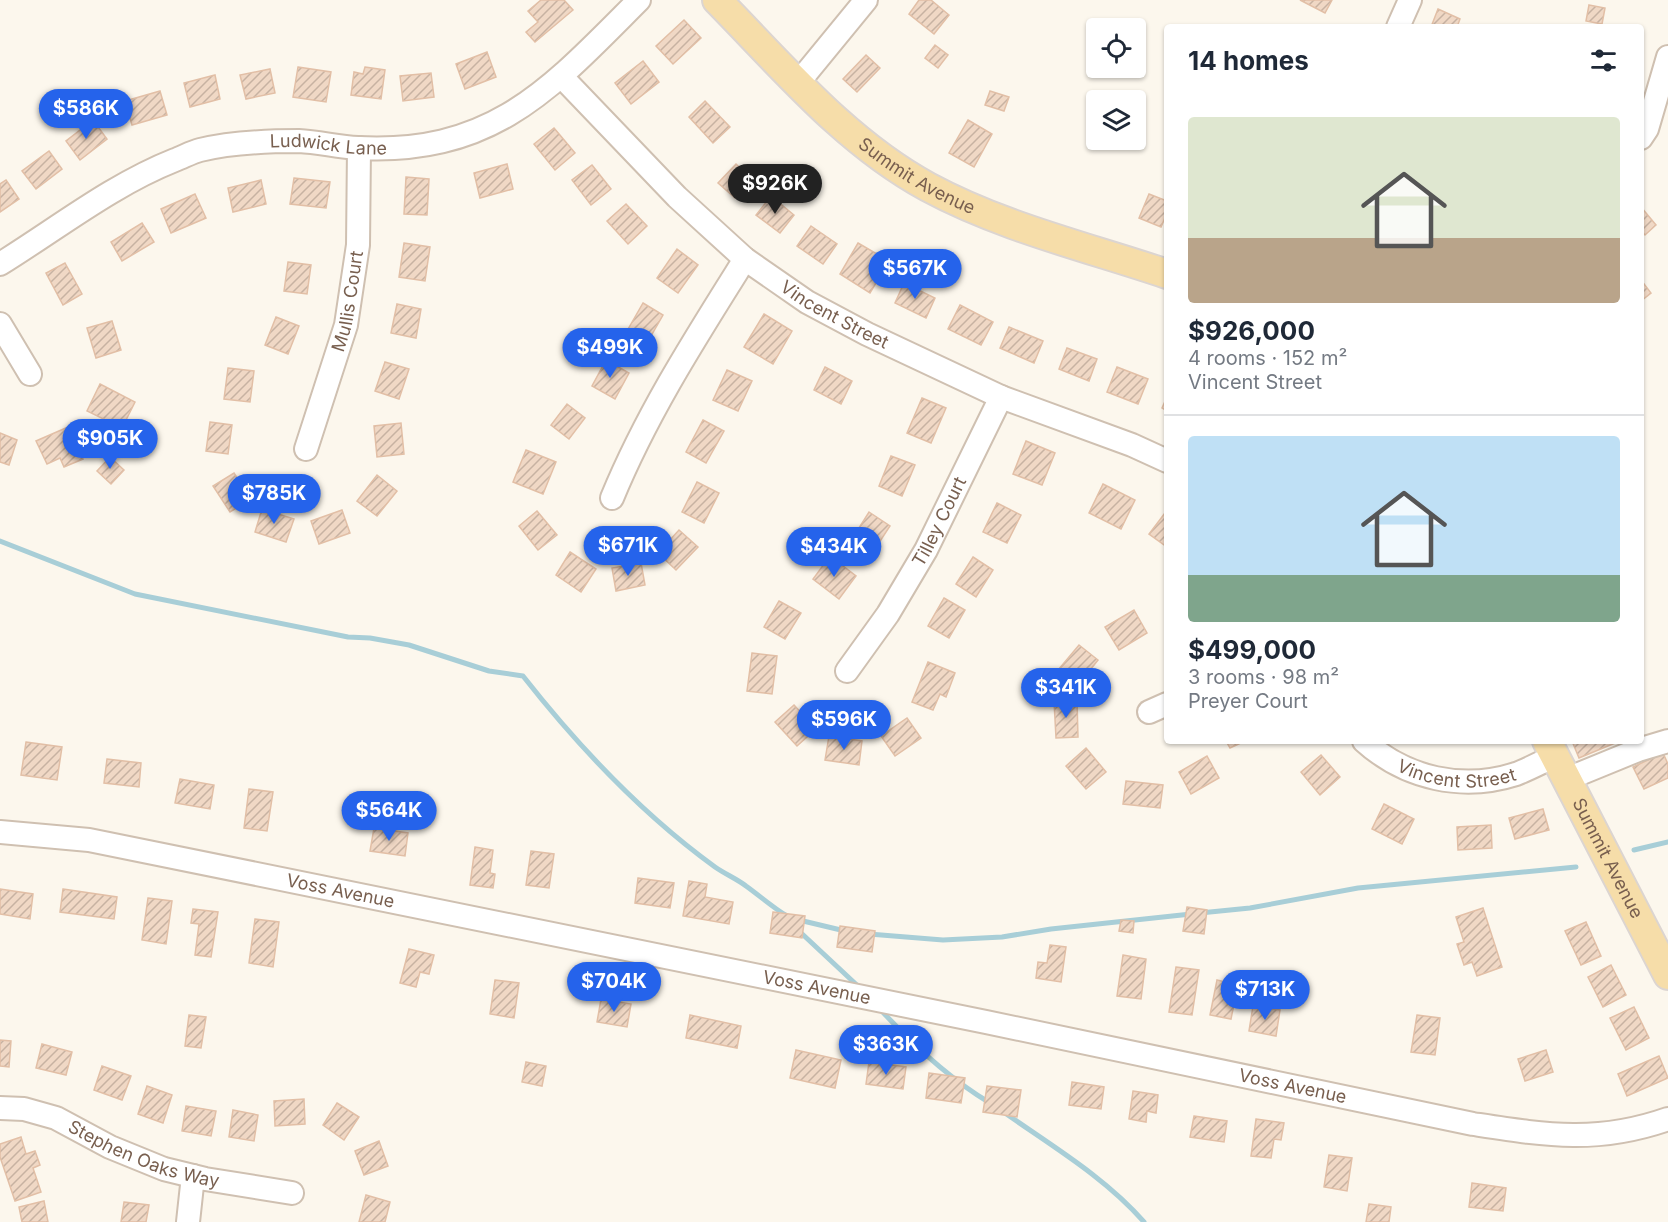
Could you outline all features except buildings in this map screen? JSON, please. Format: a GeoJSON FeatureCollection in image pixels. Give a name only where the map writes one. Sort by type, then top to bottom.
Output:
{"type":"FeatureCollection","features":[{"type":"Feature","properties":{"kind":"main road","name":"Summit Avenue"},"geometry":{"type":"LineString","coordinates":[[717,0],[852,134],[927,186],[972,208],[1024,228],[1164,273]]}},
{"type":"Feature","properties":{"kind":"main road","name":"Summit Avenue"},"geometry":{"type":"LineString","coordinates":[[1556,758],[1668,975]]}},
{"type":"Feature","properties":{"kind":"street","name":"Ludwick Lane"},"geometry":{"type":"LineString","coordinates":[[0,264],[120,186],[160,166],[200,150],[246,144],[300,141],[359,148],[412,146],[451,140],[492,125],[524,107],[562,77],[639,0]]}},
{"type":"Feature","properties":{"kind":"street"},"geometry":{"type":"LineString","coordinates":[[798,82],[866,0]]}},
{"type":"Feature","properties":{"kind":"street"},"geometry":{"type":"LineString","coordinates":[[1399,24],[1410,0]]}},
{"type":"Feature","properties":{"kind":"street"},"geometry":{"type":"LineString","coordinates":[[1644,134],[1668,57]]}},
{"type":"Feature","properties":{"kind":"street","name":"Vincent Street"},"geometry":{"type":"LineString","coordinates":[[562,77],[677,197],[745,259],[807,302],[867,334],[1001,397],[1132,445],[1164,460]]}},
{"type":"Feature","properties":{"kind":"street","name":"Mullis Court"},"geometry":{"type":"LineString","coordinates":[[306,448],[346,325],[358,245],[359,148]]}},
{"type":"Feature","properties":{"kind":"street"},"geometry":{"type":"LineString","coordinates":[[612,498],[629,457],[680,362],[745,259]]}},
{"type":"Feature","properties":{"kind":"street"},"geometry":{"type":"LineString","coordinates":[[0,324],[30,374]]}},
{"type":"Feature","properties":{"kind":"street","name":"Tilley Court"},"geometry":{"type":"LineString","coordinates":[[847,671],[888,614],[926,550],[1001,397]]}},
{"type":"Feature","properties":{"kind":"street","name":"Vincent Street"},"geometry":{"type":"LineString","coordinates":[[1368,744],[1381,756],[1403,768],[1436,780],[1493,780],[1556,758],[1638,750],[1668,741]]}},
{"type":"Feature","properties":{"kind":"street","name":"Voss Avenue"},"geometry":{"type":"LineString","coordinates":[[0,832],[89,840],[986,1022],[1473,1124],[1545,1135],[1590,1136],[1640,1129],[1668,1119]]}},
{"type":"Feature","properties":{"kind":"street","name":"Stephen Oaks Way"},"geometry":{"type":"LineString","coordinates":[[0,1108],[24,1109],[56,1118],[110,1147],[164,1169],[292,1193]]}},
{"type":"Feature","properties":{"kind":"street"},"geometry":{"type":"LineString","coordinates":[[188,1222],[193,1176]]}},
{"type":"Feature","properties":{"kind":"waterway"},"geometry":{"type":"LineString","coordinates":[[0,541],[135,594],[348,637],[370,638],[409,645],[489,671],[523,676],[612,778],[662,825],[715,867],[742,883],[787,916]]}},
{"type":"Feature","properties":{"kind":"waterway"},"geometry":{"type":"LineString","coordinates":[[1634,850],[1668,842]]}},
{"type":"Feature","properties":{"kind":"waterway"},"geometry":{"type":"LineString","coordinates":[[1200,913],[1250,908],[1358,888],[1576,867]]}},
{"type":"Feature","properties":{"kind":"waterway"},"geometry":{"type":"LineString","coordinates":[[869,934],[943,940],[1002,937],[1051,929],[1191,914]]}},
{"type":"Feature","properties":{"kind":"waterway"},"geometry":{"type":"LineString","coordinates":[[799,920],[845,931]]}},
{"type":"Feature","properties":{"kind":"waterway"},"geometry":{"type":"LineString","coordinates":[[799,931],[860,988]]}},
{"type":"Feature","properties":{"kind":"waterway"},"geometry":{"type":"LineString","coordinates":[[879,1008],[931,1060],[990,1103]]}},
{"type":"Feature","properties":{"kind":"waterway"},"geometry":{"type":"LineString","coordinates":[[1005,1113],[1096,1177],[1144,1222]]}}]}
